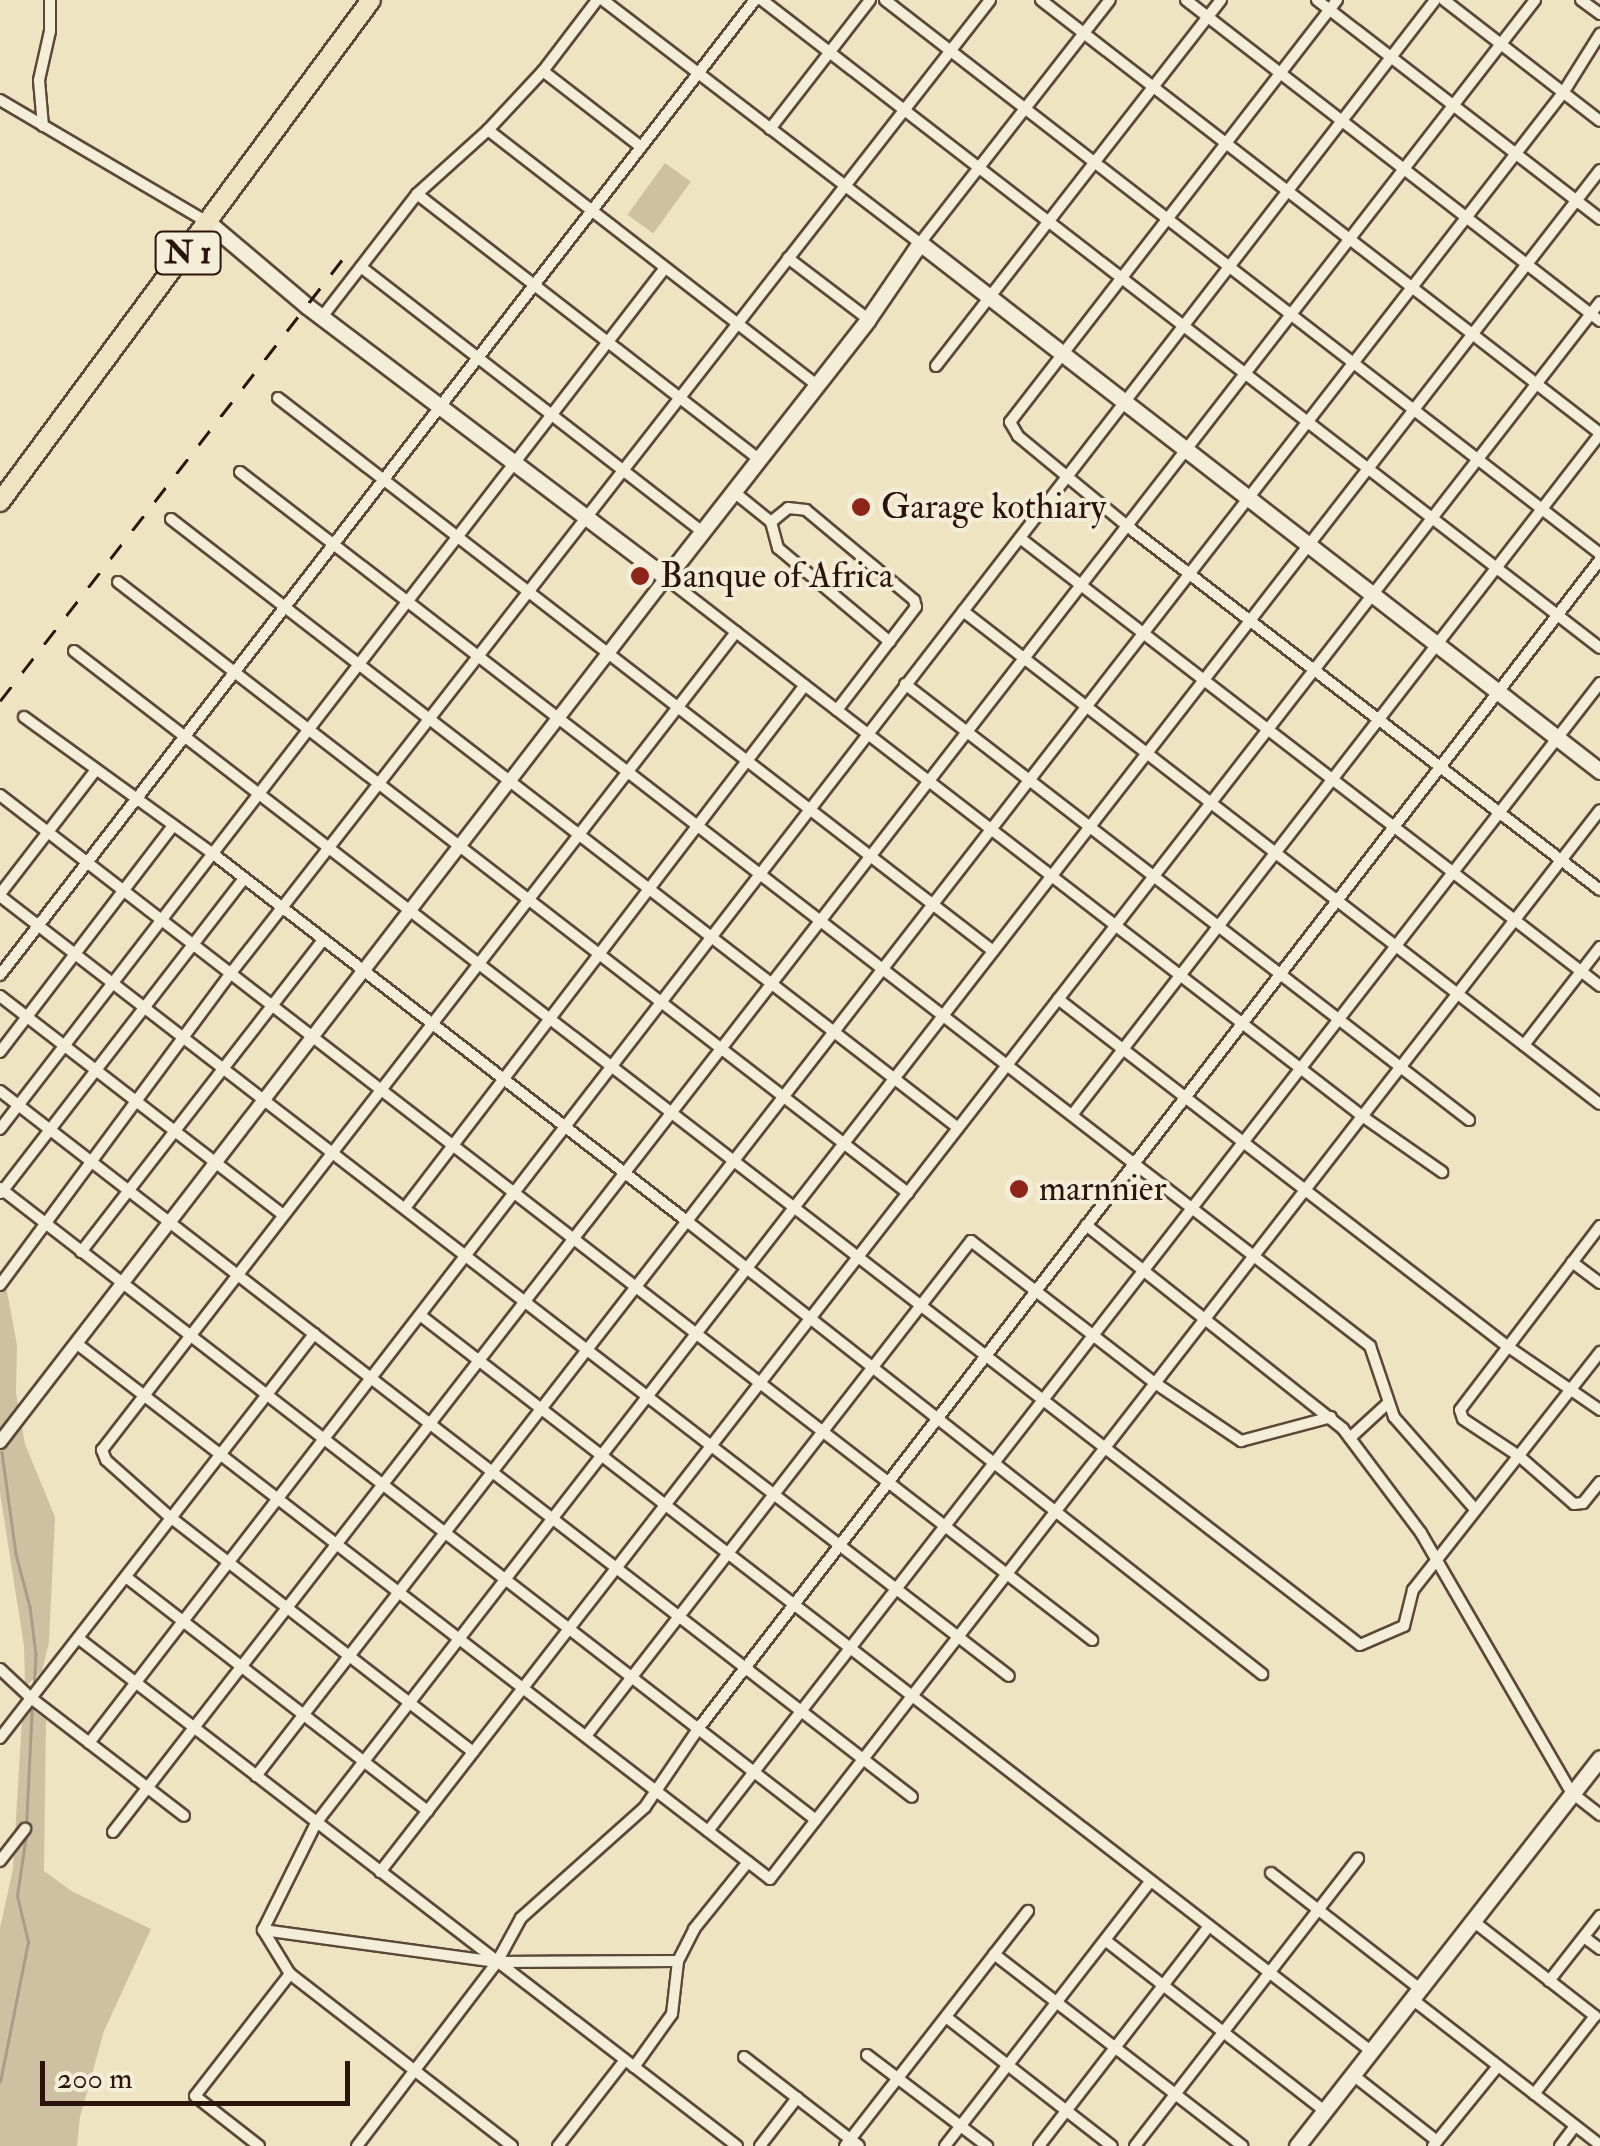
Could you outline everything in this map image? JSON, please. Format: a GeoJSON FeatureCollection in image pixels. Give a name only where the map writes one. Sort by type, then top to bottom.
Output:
{"type":"FeatureCollection","features":[{"type":"Feature","properties":{"kind":"highway","name":"N 1"},"geometry":{"type":"LineString","coordinates":[[0,502],[210,224],[372,0]]}},
{"type":"Feature","properties":{"kind":"main road"},"geometry":{"type":"LineString","coordinates":[[210,224],[322,317],[666,578],[868,319],[920,244],[1600,771]]}},
{"type":"Feature","properties":{"kind":"main road"},"geometry":{"type":"LineString","coordinates":[[1297,2146],[1600,1758]]}},
{"type":"Feature","properties":{"kind":"street"},"geometry":{"type":"LineString","coordinates":[[43,126],[39,80],[50,31],[50,0]]}},
{"type":"Feature","properties":{"kind":"street"},"geometry":{"type":"LineString","coordinates":[[322,317],[417,194],[488,130],[600,0],[920,244],[1110,0]]}},
{"type":"Feature","properties":{"kind":"street"},"geometry":{"type":"LineString","coordinates":[[0,975],[755,0]]}},
{"type":"Feature","properties":{"kind":"street"},"geometry":{"type":"LineString","coordinates":[[762,0],[1600,648]]}},
{"type":"Feature","properties":{"kind":"street"},"geometry":{"type":"LineString","coordinates":[[770,129],[870,0]]}},
{"type":"Feature","properties":{"kind":"street"},"geometry":{"type":"LineString","coordinates":[[356,2146],[498,1962],[521,1918],[645,1806],[745,1667],[1600,557],[884,0]]}},
{"type":"Feature","properties":{"kind":"street"},"geometry":{"type":"LineString","coordinates":[[0,1285],[231,973],[990,0]]}},
{"type":"Feature","properties":{"kind":"street"},"geometry":{"type":"LineString","coordinates":[[1040,0],[1600,434],[1072,1115]]}},
{"type":"Feature","properties":{"kind":"street"},"geometry":{"type":"LineString","coordinates":[[1186,0],[1595,317]]}},
{"type":"Feature","properties":{"kind":"street"},"geometry":{"type":"LineString","coordinates":[[936,366],[1220,0]]}},
{"type":"Feature","properties":{"kind":"street"},"geometry":{"type":"LineString","coordinates":[[1317,0],[1334,5],[1391,58],[1600,219]]}},
{"type":"Feature","properties":{"kind":"street"},"geometry":{"type":"LineString","coordinates":[[89,1743],[1436,0]]}},
{"type":"Feature","properties":{"kind":"street"},"geometry":{"type":"LineString","coordinates":[[1444,0],[1600,121]]}},
{"type":"Feature","properties":{"kind":"street"},"geometry":{"type":"LineString","coordinates":[[112,1832],[1535,0]]}},
{"type":"Feature","properties":{"kind":"street"},"geometry":{"type":"LineString","coordinates":[[1582,0],[1600,14]]}},
{"type":"Feature","properties":{"kind":"street"},"geometry":{"type":"LineString","coordinates":[[1334,5],[1010,422],[1018,436],[1127,526],[1600,890]]}},
{"type":"Feature","properties":{"kind":"street"},"geometry":{"type":"LineString","coordinates":[[256,1776],[1516,154],[1600,34]]}},
{"type":"Feature","properties":{"kind":"street"},"geometry":{"type":"LineString","coordinates":[[543,70],[641,147]]}},
{"type":"Feature","properties":{"kind":"street"},"geometry":{"type":"LineString","coordinates":[[0,100],[210,224]]}},
{"type":"Feature","properties":{"kind":"street"},"geometry":{"type":"LineString","coordinates":[[488,130],[817,385]]}},
{"type":"Feature","properties":{"kind":"street"},"geometry":{"type":"LineString","coordinates":[[263,1930],[316,1823],[1600,170]]}},
{"type":"Feature","properties":{"kind":"street"},"geometry":{"type":"LineString","coordinates":[[417,194],[759,459]]}},
{"type":"Feature","properties":{"kind":"street"},"geometry":{"type":"LineString","coordinates":[[788,258],[868,319]]}},
{"type":"Feature","properties":{"kind":"street"},"geometry":{"type":"LineString","coordinates":[[361,267],[703,532]]}},
{"type":"Feature","properties":{"kind":"street"},"geometry":{"type":"LineString","coordinates":[[0,1128],[665,268]]}},
{"type":"Feature","properties":{"kind":"street"},"geometry":{"type":"LineString","coordinates":[[380,1872],[1536,384],[1595,317],[1600,302]]}},
{"type":"Feature","properties":{"kind":"street"},"geometry":{"type":"LineString","coordinates":[[278,398],[993,951]]}},
{"type":"Feature","properties":{"kind":"street"},"geometry":{"type":"LineString","coordinates":[[240,472],[1370,1346],[1387,1404],[1402,1428],[1474,1508]]}},
{"type":"Feature","properties":{"kind":"street"},"geometry":{"type":"LineString","coordinates":[[734,492],[771,522],[778,548],[890,642]]}},
{"type":"Feature","properties":{"kind":"street"},"geometry":{"type":"LineString","coordinates":[[771,522],[788,508],[806,510],[910,593],[916,607],[837,710]]}},
{"type":"Feature","properties":{"kind":"street"},"geometry":{"type":"LineString","coordinates":[[170,519],[958,1128]]}},
{"type":"Feature","properties":{"kind":"street"},"geometry":{"type":"LineString","coordinates":[[1020,538],[1600,986]]}},
{"type":"Feature","properties":{"kind":"street"},"geometry":{"type":"LineString","coordinates":[[0,1442],[666,578],[1300,1069],[1442,1172]]}},
{"type":"Feature","properties":{"kind":"street"},"geometry":{"type":"LineString","coordinates":[[118,582],[908,1193]]}},
{"type":"Feature","properties":{"kind":"street"},"geometry":{"type":"LineString","coordinates":[[963,611],[1600,1103]]}},
{"type":"Feature","properties":{"kind":"street"},"geometry":{"type":"LineString","coordinates":[[473,1752],[171,1518],[106,1460],[102,1450],[736,632]]}},
{"type":"Feature","properties":{"kind":"street"},"geometry":{"type":"LineString","coordinates":[[74,651],[1360,1645],[1404,1626],[1409,1596],[1439,1562],[1474,1508],[1600,1352]]}},
{"type":"Feature","properties":{"kind":"street"},"geometry":{"type":"LineString","coordinates":[[905,684],[1469,1120]]}},
{"type":"Feature","properties":{"kind":"street"},"geometry":{"type":"LineString","coordinates":[[708,1831],[1600,684]]}},
{"type":"Feature","properties":{"kind":"street"},"geometry":{"type":"LineString","coordinates":[[404,1208],[652,890],[805,685]]}},
{"type":"Feature","properties":{"kind":"street"},"geometry":{"type":"LineString","coordinates":[[24,716],[212,853],[428,1025],[565,1126],[1058,1509],[1262,1674]]}},
{"type":"Feature","properties":{"kind":"street"},"geometry":{"type":"LineString","coordinates":[[95,771],[0,895],[1009,1676]]}},
{"type":"Feature","properties":{"kind":"street"},"geometry":{"type":"LineString","coordinates":[[0,795],[1092,1640]]}},
{"type":"Feature","properties":{"kind":"street"},"geometry":{"type":"LineString","coordinates":[[76,1342],[770,1879],[1600,810]]}},
{"type":"Feature","properties":{"kind":"street"},"geometry":{"type":"LineString","coordinates":[[0,1052],[173,826]]}},
{"type":"Feature","properties":{"kind":"street"},"geometry":{"type":"LineString","coordinates":[[244,878],[1,1191],[816,1820]]}},
{"type":"Feature","properties":{"kind":"street"},"geometry":{"type":"LineString","coordinates":[[81,1252],[323,940]]}},
{"type":"Feature","properties":{"kind":"street"},"geometry":{"type":"LineString","coordinates":[[1524,1045],[1600,946]]}},
{"type":"Feature","properties":{"kind":"street"},"geometry":{"type":"LineString","coordinates":[[0,996],[283,1216]]}},
{"type":"Feature","properties":{"kind":"street"},"geometry":{"type":"LineString","coordinates":[[1058,999],[1507,1346],[1600,1410]]}},
{"type":"Feature","properties":{"kind":"street"},"geometry":{"type":"LineString","coordinates":[[0,1091],[912,1797]]}},
{"type":"Feature","properties":{"kind":"street"},"geometry":{"type":"LineString","coordinates":[[1086,1226],[1332,1416],[1439,1562],[1572,1794],[1600,1815]]}},
{"type":"Feature","properties":{"kind":"street"},"geometry":{"type":"LineString","coordinates":[[1600,1226],[1460,1410],[1463,1419],[1519,1456],[1574,1504],[1583,1503],[1600,1482]]}},
{"type":"Feature","properties":{"kind":"street"},"geometry":{"type":"LineString","coordinates":[[586,1736],[971,1241],[1155,1383],[1241,1442],[1332,1416]]}},
{"type":"Feature","properties":{"kind":"street"},"geometry":{"type":"LineString","coordinates":[[1572,1262],[1600,1283]]}},
{"type":"Feature","properties":{"kind":"street"},"geometry":{"type":"LineString","coordinates":[[420,1315],[1372,2051]]}},
{"type":"Feature","properties":{"kind":"street"},"geometry":{"type":"LineString","coordinates":[[0,1738],[314,1334]]}},
{"type":"Feature","properties":{"kind":"street"},"geometry":{"type":"LineString","coordinates":[[1350,1438],[1387,1404]]}},
{"type":"Feature","properties":{"kind":"street"},"geometry":{"type":"LineString","coordinates":[[126,1577],[428,1810]]}},
{"type":"Feature","properties":{"kind":"street"},"geometry":{"type":"LineString","coordinates":[[78,1638],[737,2146]]}},
{"type":"Feature","properties":{"kind":"street"},"geometry":{"type":"LineString","coordinates":[[0,1669],[31,1698],[184,1816]]}},
{"type":"Feature","properties":{"kind":"street"},"geometry":{"type":"LineString","coordinates":[[0,1861],[25,1829]]}},
{"type":"Feature","properties":{"kind":"street"},"geometry":{"type":"LineString","coordinates":[[1135,2146],[1321,1912],[1358,1858]]}},
{"type":"Feature","properties":{"kind":"street"},"geometry":{"type":"LineString","coordinates":[[558,2146],[672,2014],[678,1961],[694,1929],[748,1862]]}},
{"type":"Feature","properties":{"kind":"street"},"geometry":{"type":"LineString","coordinates":[[1271,1874],[1321,1912],[1498,2066],[1600,2145]]}},
{"type":"Feature","properties":{"kind":"street"},"geometry":{"type":"LineString","coordinates":[[945,2146],[1150,1882]]}},
{"type":"Feature","properties":{"kind":"street"},"geometry":{"type":"LineString","coordinates":[[744,2058],[852,2144],[898,2078],[1028,1911]]}},
{"type":"Feature","properties":{"kind":"street"},"geometry":{"type":"LineString","coordinates":[[1549,1981],[1600,1916]]}},
{"type":"Feature","properties":{"kind":"street"},"geometry":{"type":"LineString","coordinates":[[1472,1921],[1594,2016],[1534,2094]]}},
{"type":"Feature","properties":{"kind":"street"},"geometry":{"type":"LineString","coordinates":[[1039,2146],[1209,1926]]}},
{"type":"Feature","properties":{"kind":"street"},"geometry":{"type":"LineString","coordinates":[[263,1930],[498,1962],[678,1961]]}},
{"type":"Feature","properties":{"kind":"street"},"geometry":{"type":"LineString","coordinates":[[263,1930],[290,1974],[512,2146]]}},
{"type":"Feature","properties":{"kind":"street"},"geometry":{"type":"LineString","coordinates":[[1584,1937],[1600,1950]]}},
{"type":"Feature","properties":{"kind":"street"},"geometry":{"type":"LineString","coordinates":[[1104,1940],[1325,2111]]}},
{"type":"Feature","properties":{"kind":"street"},"geometry":{"type":"LineString","coordinates":[[994,1954],[1242,2146]]}},
{"type":"Feature","properties":{"kind":"street"},"geometry":{"type":"LineString","coordinates":[[259,2146],[195,2096],[290,1974]]}},
{"type":"Feature","properties":{"kind":"street"},"geometry":{"type":"LineString","coordinates":[[946,2017],[1112,2146]]}},
{"type":"Feature","properties":{"kind":"street"},"geometry":{"type":"LineString","coordinates":[[867,2055],[987,2146]]}},
{"type":"Feature","properties":{"kind":"street"},"geometry":{"type":"LineString","coordinates":[[1353,2075],[1435,2143],[1498,2066]]}},
{"type":"Feature","properties":{"kind":"street"},"geometry":{"type":"LineString","coordinates":[[760,2146],[797,2098]]}},
{"type":"Feature","properties":{"kind":"street"},"geometry":{"type":"LineString","coordinates":[[1560,2146],[1575,2126]]}},
{"type":"Feature","properties":{"kind":"shaded area"},"geometry":{"type":"Polygon","coordinates":[[[665,163],[691,182],[653,234],[627,215],[665,163]]]}},
{"type":"Feature","properties":{"kind":"shaded area"},"geometry":{"type":"Polygon","coordinates":[[[0,1281],[6,1286],[17,1345],[16,1393],[25,1444],[55,1517],[49,1642],[42,1671],[25,1687],[24,1646],[0,1493],[0,1281]]]}},
{"type":"Feature","properties":{"kind":"shaded area"},"geometry":{"type":"Polygon","coordinates":[[[27,1706],[46,1720],[44,1871],[73,1892],[151,1929],[104,2031],[80,2117],[77,2146],[0,2146],[0,1928],[13,1869],[22,1719],[27,1706]]]}},
{"type":"Feature","properties":{"kind":"waterway"},"geometry":{"type":"LineString","coordinates":[[2,1452],[16,1554],[30,1607],[36,1654],[34,1688]]}},
{"type":"Feature","properties":{"kind":"waterway"},"geometry":{"type":"LineString","coordinates":[[26,1827],[32,1706]]}},
{"type":"Feature","properties":{"kind":"waterway"},"geometry":{"type":"LineString","coordinates":[[0,2082],[28,1942],[17,1896],[26,1835]]}},
{"type":"Feature","properties":{"kind":"railway"},"geometry":{"type":"LineString","coordinates":[[0,701],[348,252]]}},
{"type":"Feature","properties":{"kind":"place","name":"Garage kothiary"},"geometry":{"type":"Point","coordinates":[861,507]}},
{"type":"Feature","properties":{"kind":"place","name":"Banque of Africa"},"geometry":{"type":"Point","coordinates":[640,576]}},
{"type":"Feature","properties":{"kind":"place","name":"marnnier"},"geometry":{"type":"Point","coordinates":[1019,1189]}}]}
